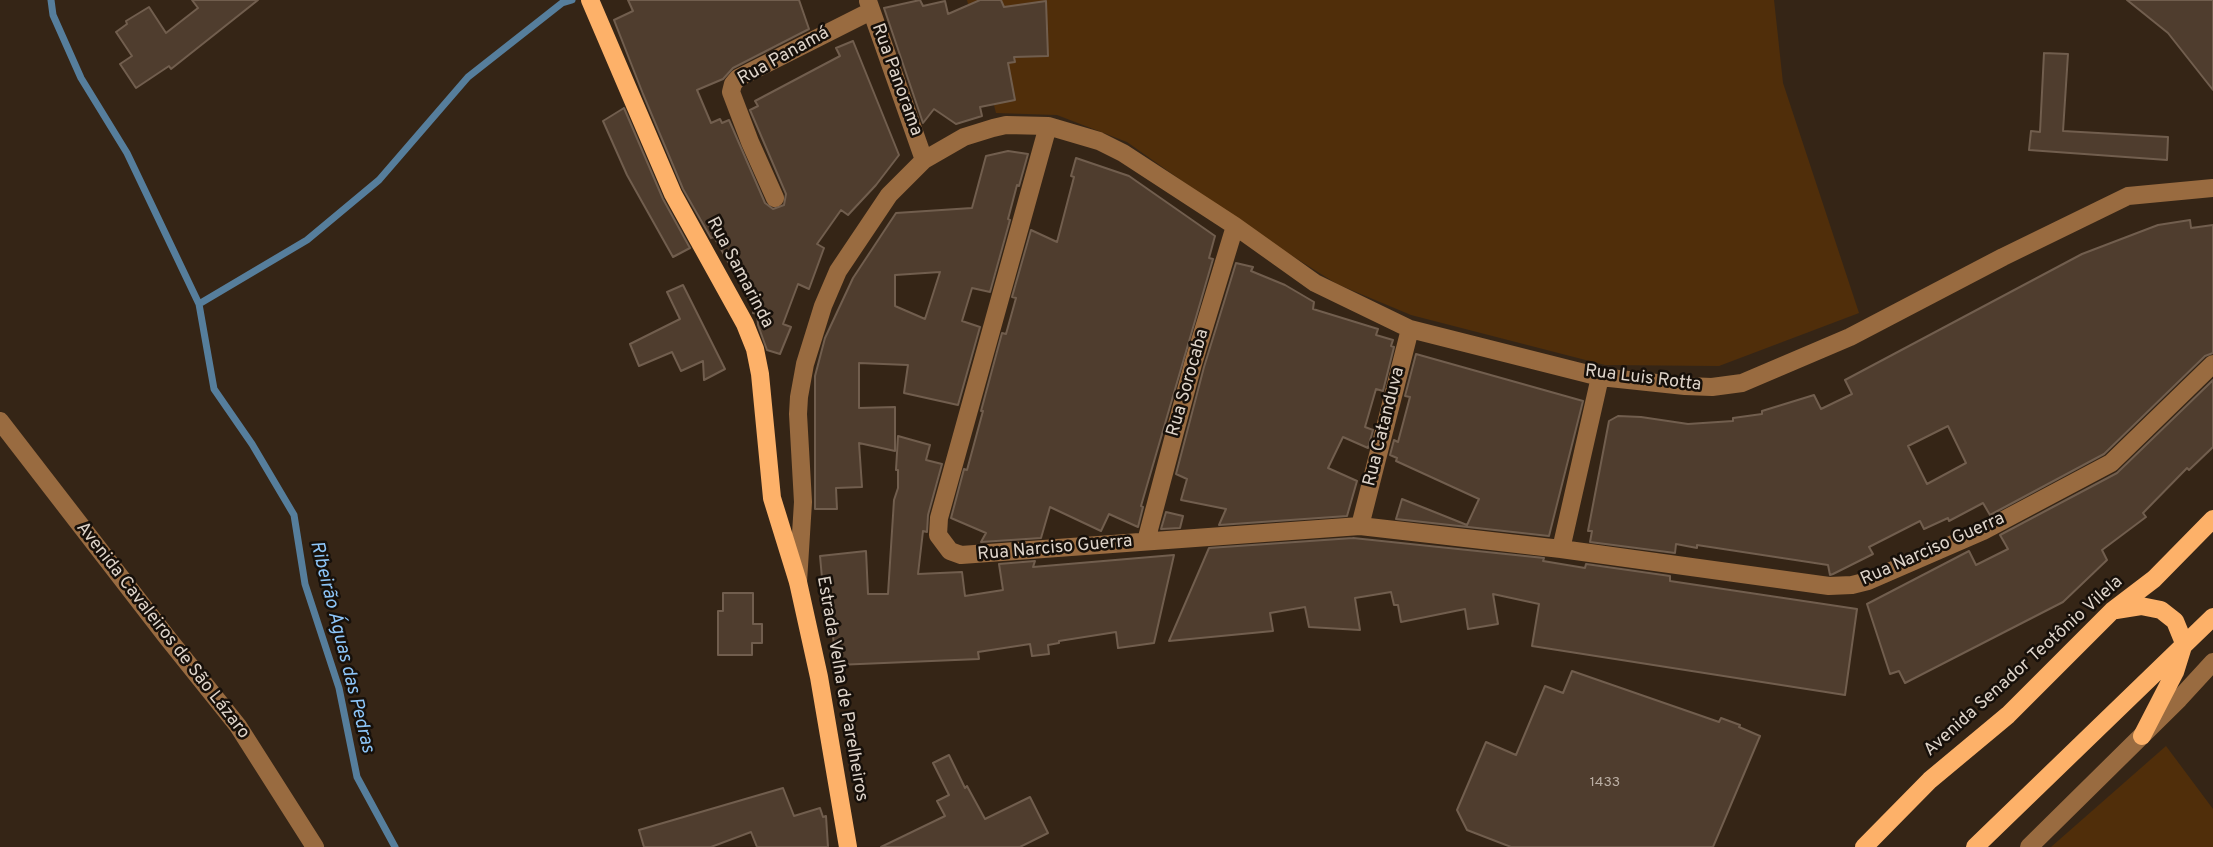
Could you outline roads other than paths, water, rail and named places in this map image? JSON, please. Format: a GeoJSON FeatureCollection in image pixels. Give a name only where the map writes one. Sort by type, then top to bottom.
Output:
{"type":"FeatureCollection","features":[{"type":"Feature","properties":{"kind":"main road","name":"Rua Samarinda"},"geometry":{"type":"LineString","coordinates":[[590,0],[673,194],[745,324],[754,349],[760,374],[772,498],[798,582]]}},
{"type":"Feature","properties":{"kind":"main road","name":"Avenida Senador Teotônio Vilela"},"geometry":{"type":"LineString","coordinates":[[1864,847],[1930,780],[2008,715],[2112,611],[2154,579],[2213,519]]}},
{"type":"Feature","properties":{"kind":"main road","name":"Estrada Velha de Parelheiros"},"geometry":{"type":"LineString","coordinates":[[798,582],[819,677],[848,847]]}},
{"type":"Feature","properties":{"kind":"main road"},"geometry":{"type":"LineString","coordinates":[[2112,611],[2141,606],[2161,610],[2175,621],[2184,643],[2175,673],[2142,736]]}},
{"type":"Feature","properties":{"kind":"main road"},"geometry":{"type":"LineString","coordinates":[[1975,847],[2213,617]]}},
{"type":"Feature","properties":{"kind":"street","name":"Rua Panorama"},"geometry":{"type":"LineString","coordinates":[[869,5],[925,160]]}},
{"type":"Feature","properties":{"kind":"street","name":"Rua Panamá"},"geometry":{"type":"LineString","coordinates":[[775,198],[731,92],[733,84],[738,78],[869,5]]}},
{"type":"Feature","properties":{"kind":"street","name":"Estrada Velha de Parelheiros"},"geometry":{"type":"LineString","coordinates":[[798,582],[803,502],[798,414],[805,364],[823,306],[838,271],[890,195],[925,160],[964,137],[993,128],[1006,125],[1048,126]]}},
{"type":"Feature","properties":{"kind":"street","name":"Rua Luis Rotta"},"geometry":{"type":"LineString","coordinates":[[1048,126],[1099,141],[1124,153],[1235,226],[1315,283],[1410,329],[1600,377],[1685,386],[1712,387],[1742,383],[1850,337],[2003,257],[2128,196],[2213,188]]}},
{"type":"Feature","properties":{"kind":"street","name":"Rua Narciso Guerra"},"geometry":{"type":"LineString","coordinates":[[1048,126],[939,518],[938,535],[950,551],[967,556],[1360,526],[1561,549],[1829,586],[1852,586],[1983,531],[2111,463],[2213,364]]}},
{"type":"Feature","properties":{"kind":"street","name":"Rua Sorocaba"},"geometry":{"type":"LineString","coordinates":[[1146,541],[1193,364],[1235,226]]}},
{"type":"Feature","properties":{"kind":"street","name":"Rua Catanduva"},"geometry":{"type":"LineString","coordinates":[[1360,526],[1410,329]]}},
{"type":"Feature","properties":{"kind":"street"},"geometry":{"type":"LineString","coordinates":[[1561,549],[1600,377]]}},
{"type":"Feature","properties":{"kind":"street","name":"Avenida Cavaleiros de São Lázaro"},"geometry":{"type":"LineString","coordinates":[[0,421],[238,726],[315,847]]}},
{"type":"Feature","properties":{"kind":"street"},"geometry":{"type":"LineString","coordinates":[[2029,847],[2213,662]]}},
{"type":"Feature","properties":{"kind":"waterway","name":"Ribeirão Águas das Pedras"},"geometry":{"type":"LineString","coordinates":[[51,0],[53,15],[81,78],[127,153],[199,304],[214,389],[252,444],[294,515],[305,584],[339,688],[357,777],[395,847]]}},
{"type":"Feature","properties":{"kind":"waterway"},"geometry":{"type":"LineString","coordinates":[[199,304],[307,240],[379,180],[468,77],[562,3],[572,0]]}}]}
